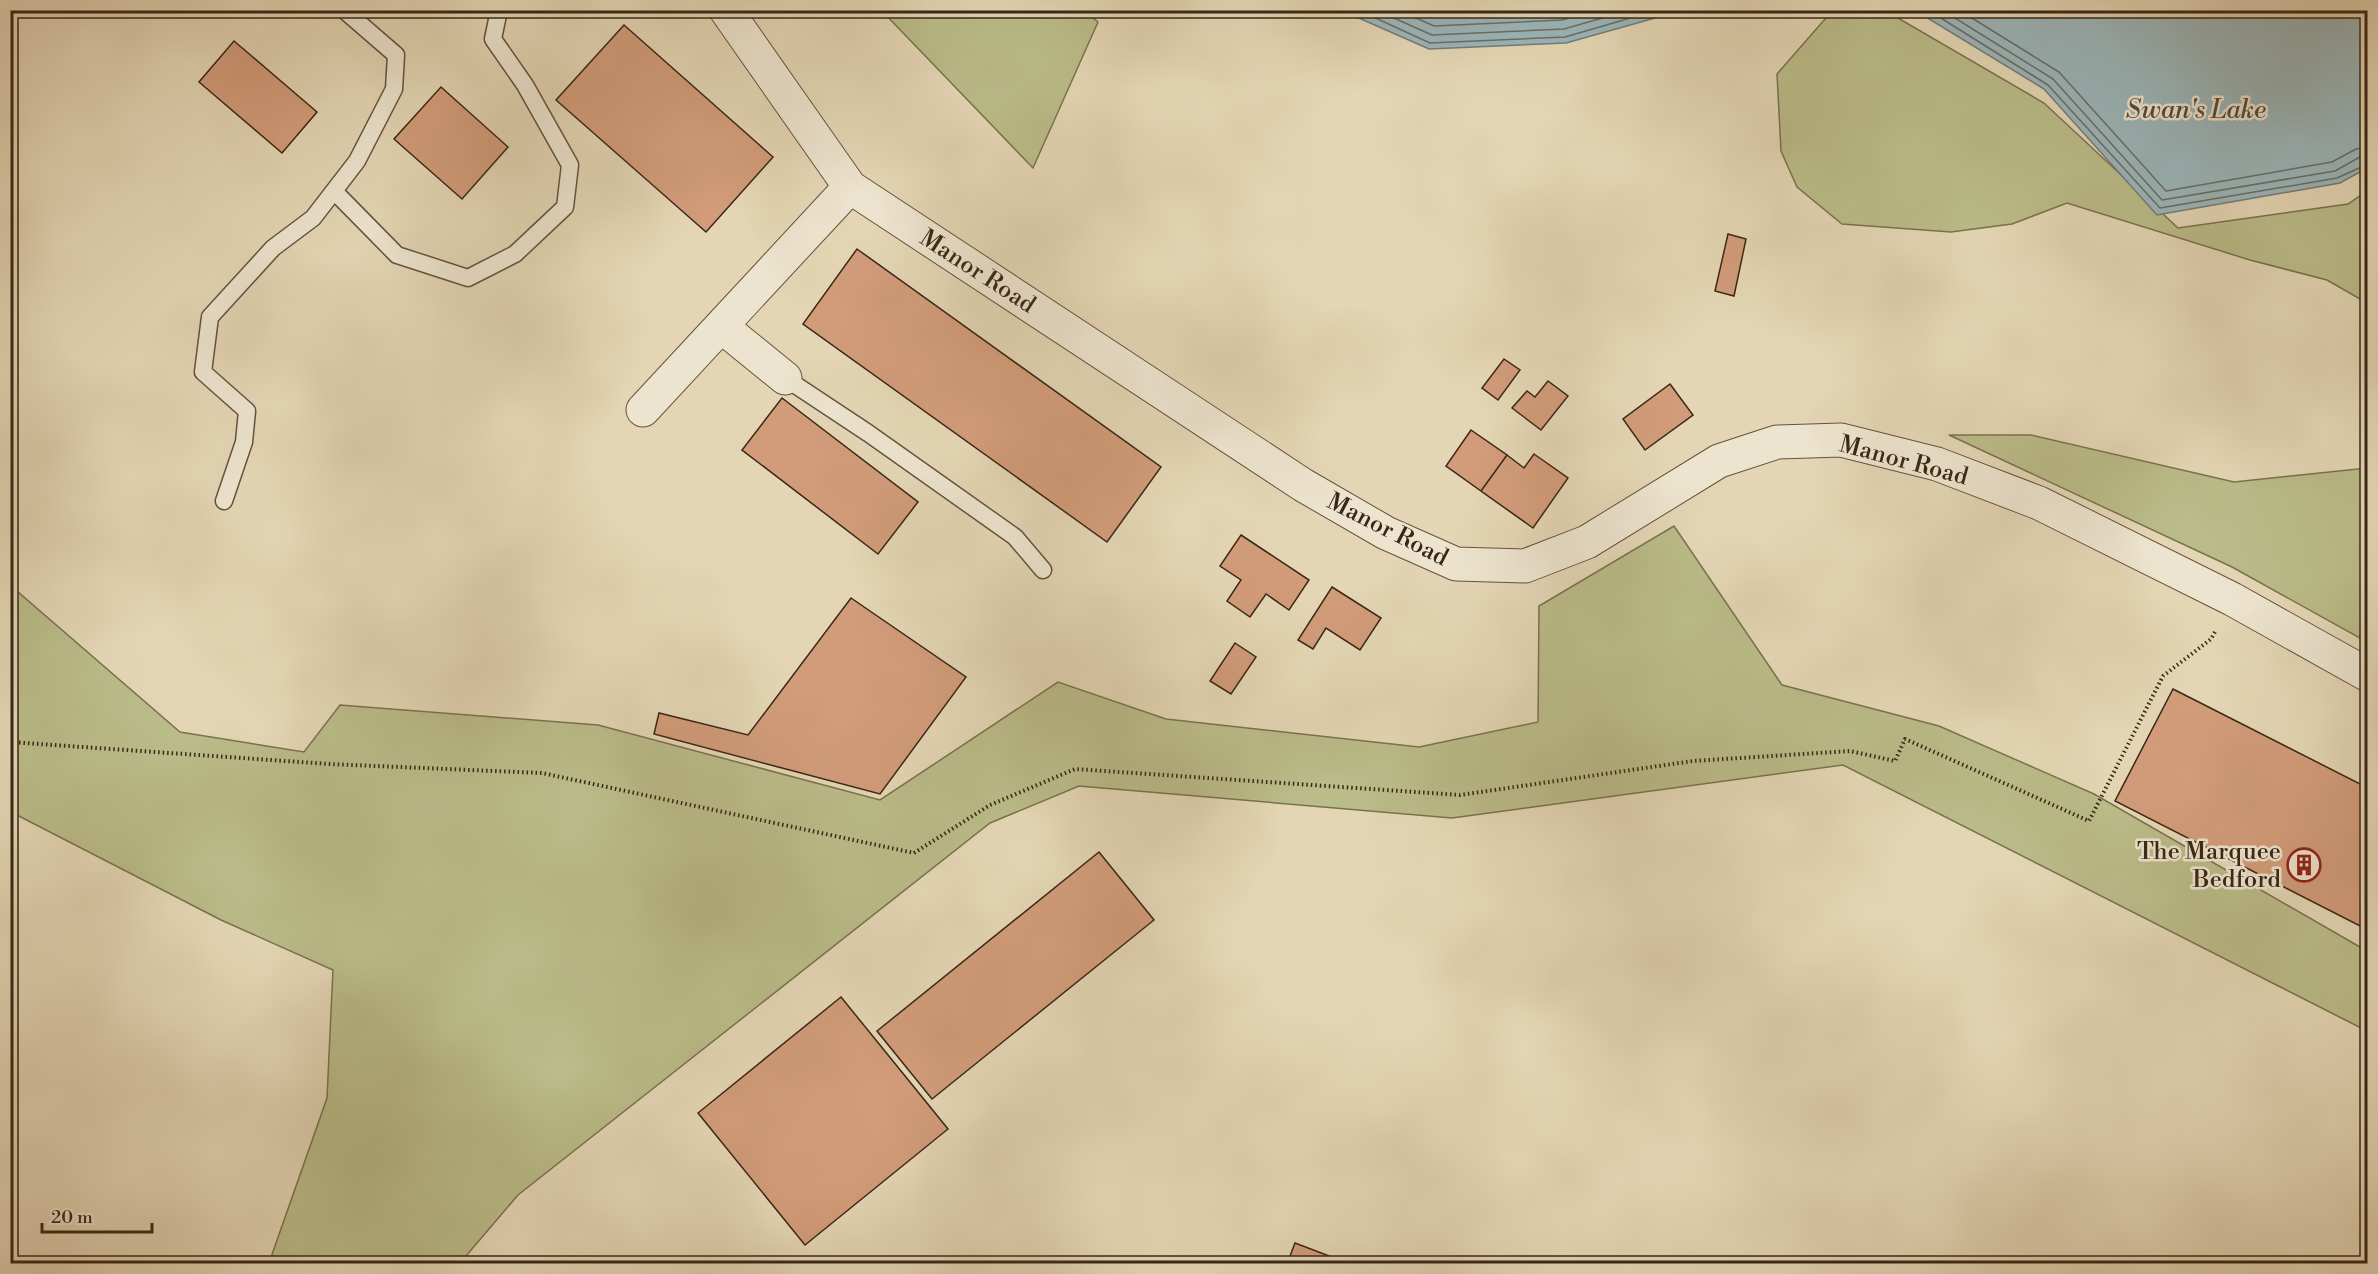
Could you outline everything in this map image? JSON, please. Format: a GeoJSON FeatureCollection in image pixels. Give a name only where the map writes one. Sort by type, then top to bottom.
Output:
{"type":"FeatureCollection","features":[{"type":"Feature","properties":{"kind":"street","name":"Manor Road"},"geometry":{"type":"LineString","coordinates":[[726,10],[850,187],[1303,485],[1386,533],[1456,564],[1525,566],[1587,543],[1719,461],[1777,442],[1841,440],[1936,464],[2039,503],[2232,599],[2367,675]]}},
{"type":"Feature","properties":{"kind":"street"},"geometry":{"type":"LineString","coordinates":[[643,410],[850,187]]}},
{"type":"Feature","properties":{"kind":"street"},"geometry":{"type":"LineString","coordinates":[[721,326],[785,378]]}},
{"type":"Feature","properties":{"kind":"lane"},"geometry":{"type":"LineString","coordinates":[[224,501],[244,442],[247,411],[203,372],[210,317],[273,248],[313,218],[357,161],[394,89],[396,56],[344,10]]}},
{"type":"Feature","properties":{"kind":"lane"},"geometry":{"type":"LineString","coordinates":[[334,191],[397,255],[468,278],[515,254],[565,207],[570,165],[525,86],[493,39],[499,10]]}},
{"type":"Feature","properties":{"kind":"lane"},"geometry":{"type":"LineString","coordinates":[[785,378],[868,433],[1015,537],[1043,570]]}},
{"type":"Feature","properties":{"kind":"path"},"geometry":{"type":"LineString","coordinates":[[10,742],[329,764],[542,773],[914,853],[990,805],[1075,769],[1460,795],[1693,761],[1850,751],[1895,761],[1905,738],[2089,821],[2163,676],[2211,639]]}},
{"type":"Feature","properties":{"kind":"green space"},"geometry":{"type":"Polygon","coordinates":[[[882,11],[1084,11],[1098,22],[1033,168],[882,11]]]}},
{"type":"Feature","properties":{"kind":"green space"},"geometry":{"type":"Polygon","coordinates":[[[1832,11],[1886,11],[2044,103],[2178,228],[2348,204],[2367,191],[2367,303],[2327,280],[2250,260],[2067,203],[2012,224],[1951,232],[1842,224],[1797,187],[1781,151],[1777,74],[1832,11]]]}},
{"type":"Feature","properties":{"kind":"green space"},"geometry":{"type":"Polygon","coordinates":[[[1949,435],[2031,435],[2234,482],[2367,468],[2367,642],[2232,567],[1949,435]]]}},
{"type":"Feature","properties":{"kind":"green space"},"geometry":{"type":"Polygon","coordinates":[[[1674,526],[1782,685],[1939,726],[2094,794],[2367,951],[2367,1031],[1843,765],[1452,818],[1079,786],[990,823],[518,1195],[460,1263],[269,1263],[327,1098],[333,970],[221,920],[11,812],[11,586],[180,732],[304,752],[340,705],[598,725],[880,800],[1058,682],[1166,719],[1419,747],[1538,722],[1539,606],[1674,526]]]}},
{"type":"Feature","properties":{"kind":"water"},"geometry":{"type":"Polygon","coordinates":[[[1343,11],[1680,11],[1566,43],[1429,49],[1343,11]]]}},
{"type":"Feature","properties":{"kind":"water","name":"Swan's Lake"},"geometry":{"type":"Polygon","coordinates":[[[1916,11],[2367,11],[2367,168],[2340,183],[2157,215],[2044,89],[1916,11]]]}},
{"type":"Feature","properties":{"kind":"building"},"geometry":{"type":"Polygon","coordinates":[[[624,25],[773,157],[706,232],[556,100],[624,25]]]}},
{"type":"Feature","properties":{"kind":"building"},"geometry":{"type":"Polygon","coordinates":[[[234,41],[317,112],[282,153],[199,82],[234,41]]]}},
{"type":"Feature","properties":{"kind":"building"},"geometry":{"type":"Polygon","coordinates":[[[441,87],[508,147],[462,199],[394,139],[441,87]]]}},
{"type":"Feature","properties":{"kind":"building"},"geometry":{"type":"Polygon","coordinates":[[[1728,234],[1746,239],[1734,296],[1715,291],[1728,234]]]}},
{"type":"Feature","properties":{"kind":"building"},"geometry":{"type":"Polygon","coordinates":[[[857,249],[1161,467],[1107,542],[803,324],[857,249]]]}},
{"type":"Feature","properties":{"kind":"building"},"geometry":{"type":"Polygon","coordinates":[[[1504,359],[1520,370],[1498,400],[1482,388],[1504,359]]]}},
{"type":"Feature","properties":{"kind":"building"},"geometry":{"type":"Polygon","coordinates":[[[1548,381],[1568,396],[1541,430],[1512,408],[1527,391],[1535,397],[1548,381]]]}},
{"type":"Feature","properties":{"kind":"building"},"geometry":{"type":"Polygon","coordinates":[[[1670,384],[1693,415],[1645,450],[1623,419],[1670,384]]]}},
{"type":"Feature","properties":{"kind":"building"},"geometry":{"type":"Polygon","coordinates":[[[782,398],[918,502],[878,554],[742,450],[782,398]]]}},
{"type":"Feature","properties":{"kind":"building"},"geometry":{"type":"Polygon","coordinates":[[[1471,430],[1507,455],[1481,491],[1446,466],[1471,430]]]}},
{"type":"Feature","properties":{"kind":"building"},"geometry":{"type":"Polygon","coordinates":[[[1534,454],[1568,478],[1533,528],[1481,491],[1507,455],[1524,468],[1534,454]]]}},
{"type":"Feature","properties":{"kind":"building"},"geometry":{"type":"Polygon","coordinates":[[[1241,535],[1309,580],[1289,610],[1266,594],[1250,617],[1227,601],[1241,580],[1220,566],[1241,535]]]}},
{"type":"Feature","properties":{"kind":"building"},"geometry":{"type":"Polygon","coordinates":[[[1332,587],[1381,618],[1360,650],[1326,628],[1313,649],[1298,640],[1332,587]]]}},
{"type":"Feature","properties":{"kind":"building"},"geometry":{"type":"Polygon","coordinates":[[[851,598],[966,677],[880,794],[654,734],[659,713],[748,735],[851,598]]]}},
{"type":"Feature","properties":{"kind":"building"},"geometry":{"type":"Polygon","coordinates":[[[1235,643],[1256,657],[1231,694],[1210,681],[1235,643]]]}},
{"type":"Feature","properties":{"kind":"building","name":"The Marquee Bedford"},"geometry":{"type":"Polygon","coordinates":[[[2173,689],[2368,788],[2368,930],[2115,801],[2173,689]]]}},
{"type":"Feature","properties":{"kind":"building"},"geometry":{"type":"Polygon","coordinates":[[[1099,852],[1154,920],[932,1099],[877,1031],[1099,852]]]}},
{"type":"Feature","properties":{"kind":"building"},"geometry":{"type":"Polygon","coordinates":[[[841,997],[948,1129],[805,1245],[698,1113],[841,997]]]}},
{"type":"Feature","properties":{"kind":"building"},"geometry":{"type":"Polygon","coordinates":[[[1295,1243],[1350,1264],[1287,1264],[1295,1243]]]}},
{"type":"Feature","properties":{"kind":"place","name":"The Marquee Bedford"},"geometry":{"type":"Point","coordinates":[2304,865]}}]}
